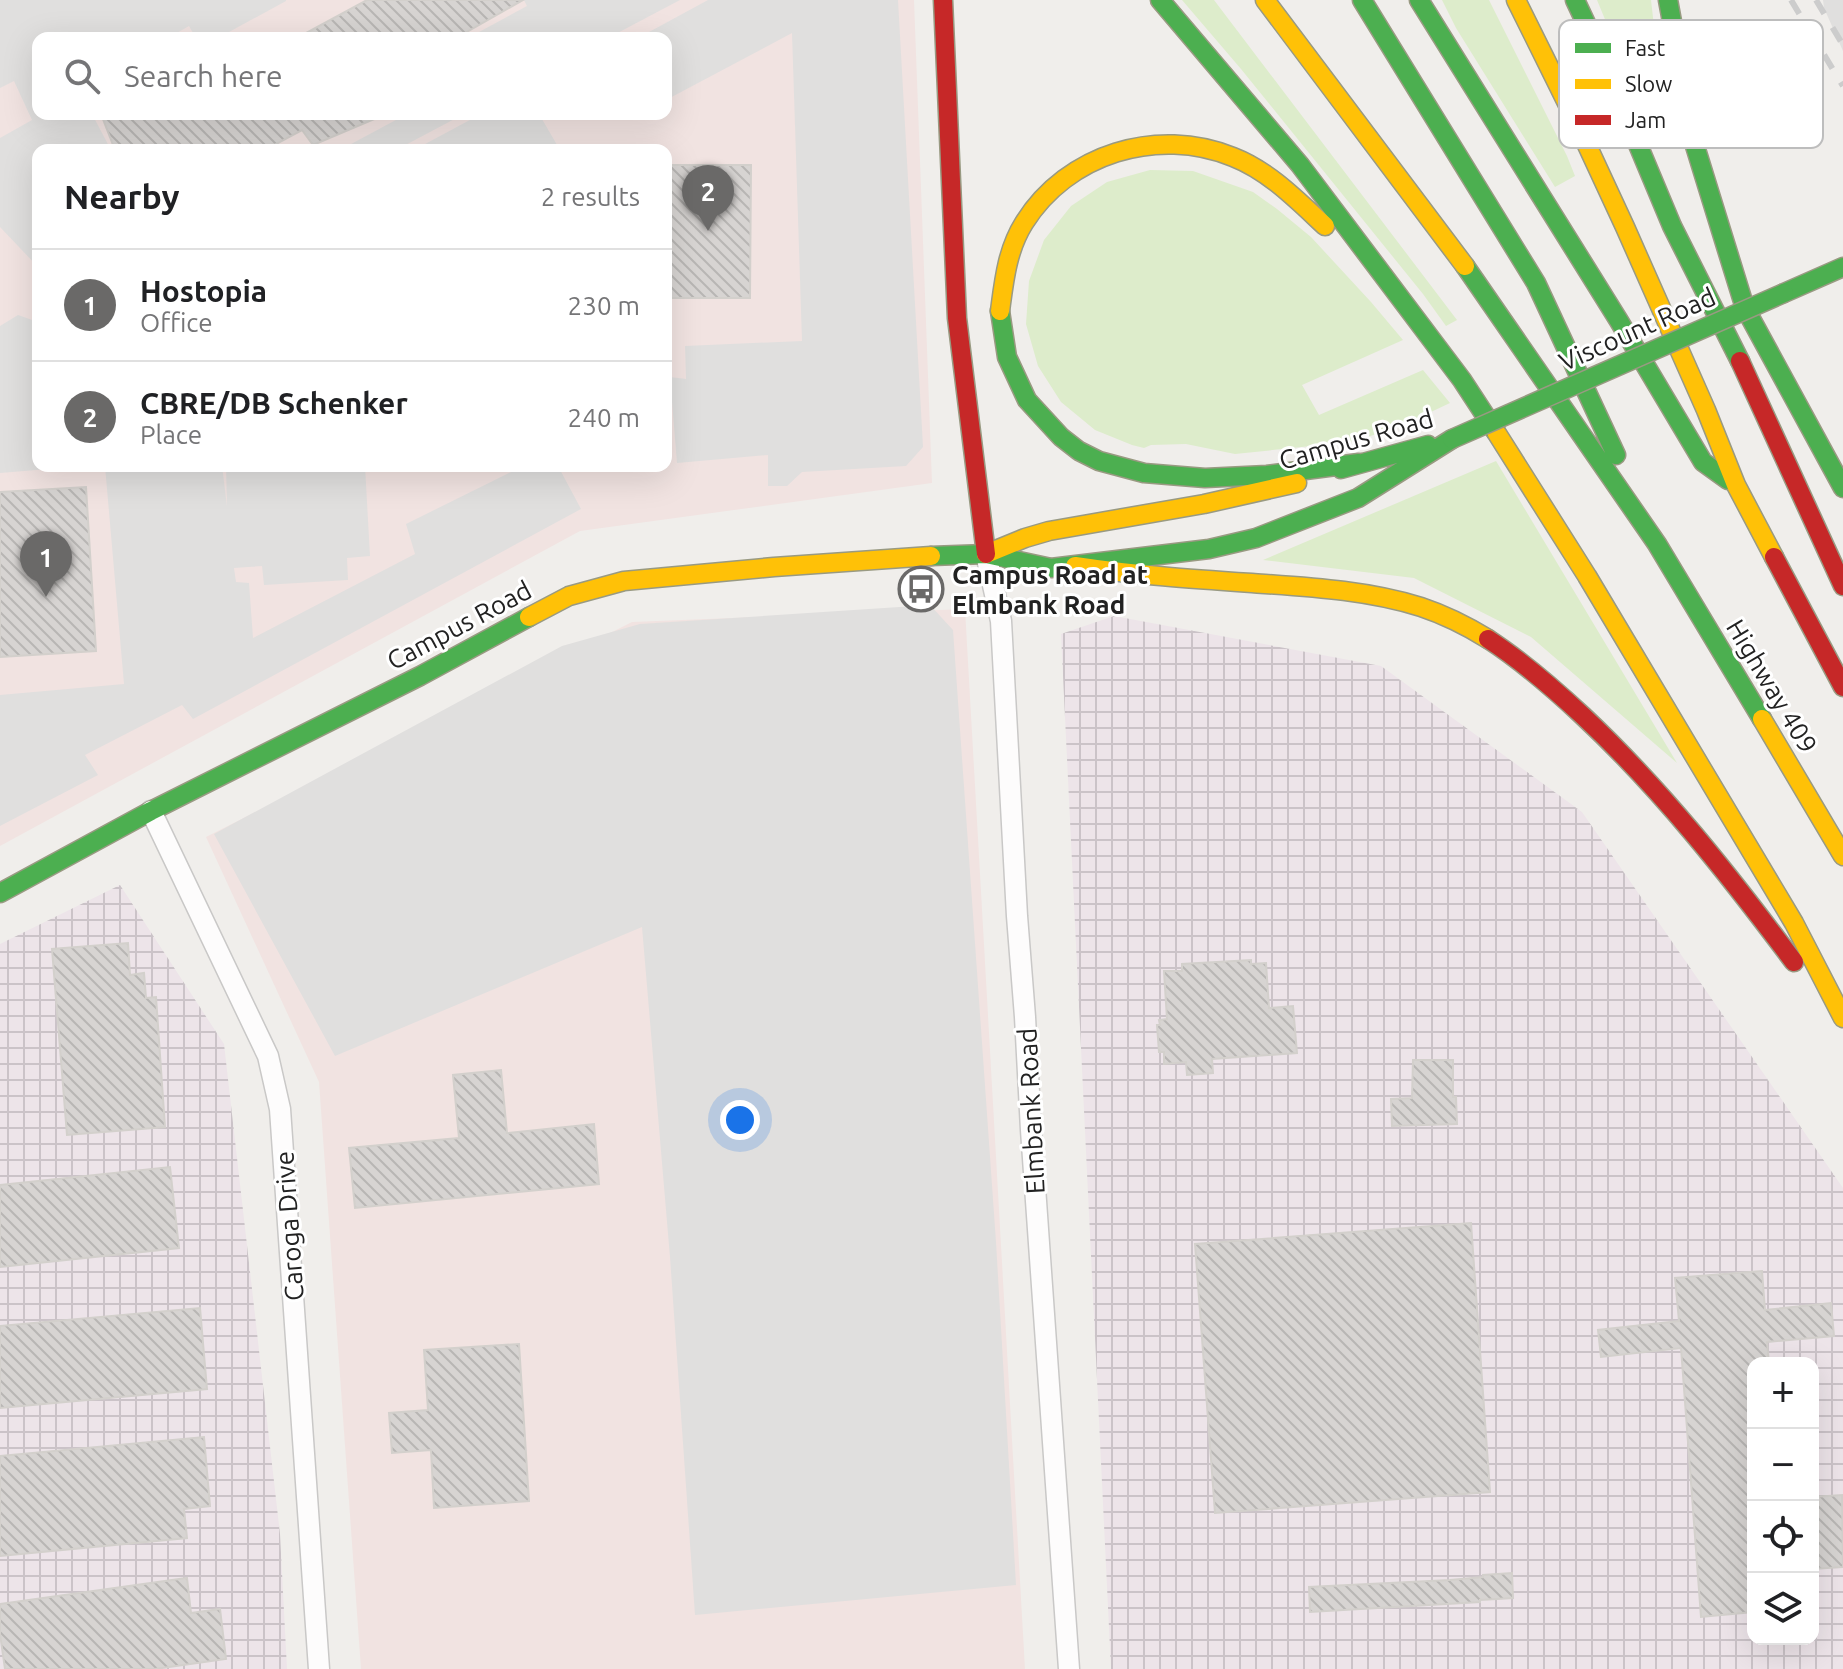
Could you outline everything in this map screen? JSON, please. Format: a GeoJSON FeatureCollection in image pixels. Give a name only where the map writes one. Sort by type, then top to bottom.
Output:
{"type":"FeatureCollection","features":[{"type":"Feature","properties":{"kind":"main road"},"geometry":{"type":"LineString","coordinates":[[943,0],[957,318],[986,554]]}},
{"type":"Feature","properties":{"kind":"main road"},"geometry":{"type":"LineString","coordinates":[[1160,0],[1300,165],[1462,380],[1525,476],[1794,923],[1843,1018]]}},
{"type":"Feature","properties":{"kind":"main road"},"geometry":{"type":"LineString","coordinates":[[1265,0],[1461,260],[1657,544]]}},
{"type":"Feature","properties":{"kind":"main road"},"geometry":{"type":"LineString","coordinates":[[1362,0],[1536,283],[1657,544]]}},
{"type":"Feature","properties":{"kind":"main road"},"geometry":{"type":"LineString","coordinates":[[1419,0],[1703,462],[1736,485]]}},
{"type":"Feature","properties":{"kind":"main road"},"geometry":{"type":"LineString","coordinates":[[1516,0],[1559,87]]}},
{"type":"Feature","properties":{"kind":"main road"},"geometry":{"type":"LineString","coordinates":[[1575,0],[1584,20]]}},
{"type":"Feature","properties":{"kind":"main road"},"geometry":{"type":"LineString","coordinates":[[1668,0],[1672,20]]}},
{"type":"Feature","properties":{"kind":"main road"},"geometry":{"type":"LineString","coordinates":[[1359,463],[1194,479],[1113,466],[1091,458],[1054,432],[1021,392],[1011,371],[1002,338],[1001,287],[1005,267],[1024,219],[1053,184],[1098,156],[1119,149],[1163,143],[1207,149],[1248,163],[1287,190],[1384,277]]}},
{"type":"Feature","properties":{"kind":"main road"},"geometry":{"type":"LineString","coordinates":[[1588,148],[1706,410],[1736,485],[1843,687]]}},
{"type":"Feature","properties":{"kind":"main road"},"geometry":{"type":"LineString","coordinates":[[1639,148],[1672,226],[1738,357],[1843,586]]}},
{"type":"Feature","properties":{"kind":"main road"},"geometry":{"type":"LineString","coordinates":[[1696,148],[1745,308],[1843,488]]}},
{"type":"Feature","properties":{"kind":"main road","name":"Viscount Road"},"geometry":{"type":"LineString","coordinates":[[1452,439],[1843,267]]}},
{"type":"Feature","properties":{"kind":"main road","name":"Campus Road"},"geometry":{"type":"LineString","coordinates":[[986,554],[1046,531],[1255,495],[1452,439]]}},
{"type":"Feature","properties":{"kind":"main road","name":"Campus Road"},"geometry":{"type":"LineString","coordinates":[[0,893],[151,811],[420,676],[569,596],[624,581],[789,566],[986,554],[1051,568],[1209,549],[1256,538],[1358,498],[1452,439]]}},
{"type":"Feature","properties":{"kind":"main road","name":"Highway 409"},"geometry":{"type":"LineString","coordinates":[[1657,544],[1843,856]]}},
{"type":"Feature","properties":{"kind":"main road"},"geometry":{"type":"LineString","coordinates":[[1075,566],[1117,574],[1287,584],[1402,601],[1435,613],[1505,649],[1603,733],[1655,787],[1721,866],[1843,1029]]}},
{"type":"Feature","properties":{"kind":"street","name":"Elmbank Road"},"geometry":{"type":"LineString","coordinates":[[986,554],[1001,621],[1017,916],[1069,1669]]}},
{"type":"Feature","properties":{"kind":"street","name":"Caroga Drive"},"geometry":{"type":"LineString","coordinates":[[151,811],[268,1056],[280,1109],[319,1669]]}},
{"type":"Feature","properties":{"kind":"shaded area"},"geometry":{"type":"Polygon","coordinates":[[[0,0],[914,0],[932,483],[580,531],[0,846],[0,0]]]}},
{"type":"Feature","properties":{"kind":"shaded area"},"geometry":{"type":"Polygon","coordinates":[[[0,0],[286,0],[229,32],[192,32],[189,26],[178,32],[32,32],[32,120],[14,81],[0,88],[0,0]]]}},
{"type":"Feature","properties":{"kind":"shaded area"},"geometry":{"type":"Polygon","coordinates":[[[524,0],[680,0],[619,32],[479,32],[527,6],[524,0]]]}},
{"type":"Feature","properties":{"kind":"shaded area"},"geometry":{"type":"Polygon","coordinates":[[[708,0],[898,0],[923,447],[906,466],[802,472],[787,486],[768,486],[768,455],[677,463],[672,377],[686,379],[685,346],[802,341],[792,33],[672,97],[672,32],[649,32],[708,0]]]}},
{"type":"Feature","properties":{"kind":"shaded area"},"geometry":{"type":"Polygon","coordinates":[[[1823,0],[1843,0],[1843,51],[1824,8],[1823,0]]]}},
{"type":"Feature","properties":{"kind":"shaded area"},"geometry":{"type":"Polygon","coordinates":[[[32,120],[95,120],[108,144],[32,144],[32,261],[0,227],[0,138],[32,120]]]}},
{"type":"Feature","properties":{"kind":"shaded area"},"geometry":{"type":"Polygon","coordinates":[[[396,120],[453,120],[407,144],[351,144],[396,120]]]}},
{"type":"Feature","properties":{"kind":"shaded area"},"geometry":{"type":"Polygon","coordinates":[[[470,120],[542,120],[556,144],[425,144],[470,120]]]}},
{"type":"Feature","properties":{"kind":"shaded area"},"geometry":{"type":"Polygon","coordinates":[[[18,315],[32,320],[32,470],[0,473],[0,326],[18,315]]]}},
{"type":"Feature","properties":{"kind":"shaded area"},"geometry":{"type":"Polygon","coordinates":[[[106,472],[223,472],[227,506],[226,472],[365,472],[370,556],[347,558],[348,580],[264,585],[262,566],[234,568],[236,582],[249,583],[253,638],[415,554],[406,524],[511,472],[561,472],[581,509],[193,719],[182,705],[85,755],[98,775],[0,826],[0,695],[124,684],[106,472]]]}},
{"type":"Feature","properties":{"kind":"shaded area"},"geometry":{"type":"Polygon","coordinates":[[[930,605],[953,630],[996,1242],[1016,1585],[695,1615],[670,1257],[642,927],[335,1056],[214,834],[562,646],[640,624],[930,605]]]}},
{"type":"Feature","properties":{"kind":"shaded area"},"geometry":{"type":"Polygon","coordinates":[[[965,609],[1025,1669],[361,1669],[319,1082],[206,837],[632,622],[965,609]]]}},
{"type":"Feature","properties":{"kind":"shaded area"},"geometry":{"type":"Polygon","coordinates":[[[1114,616],[1381,666],[1582,812],[1843,1188],[1843,1669],[1111,1669],[1061,634],[1114,616]]]}},
{"type":"Feature","properties":{"kind":"shaded area"},"geometry":{"type":"Polygon","coordinates":[[[120,885],[224,1044],[280,1534],[287,1669],[0,1669],[0,944],[120,885]]]}},
{"type":"Feature","properties":{"kind":"green space"},"geometry":{"type":"Polygon","coordinates":[[[1182,0],[1214,0],[1457,320],[1446,326],[1241,69],[1182,0]]]}},
{"type":"Feature","properties":{"kind":"green space"},"geometry":{"type":"Polygon","coordinates":[[[1442,0],[1489,0],[1575,176],[1555,187],[1456,28],[1442,0]]]}},
{"type":"Feature","properties":{"kind":"green space"},"geometry":{"type":"Polygon","coordinates":[[[1597,0],[1651,0],[1653,20],[1605,20],[1597,0]]]}},
{"type":"Feature","properties":{"kind":"green space"},"geometry":{"type":"Polygon","coordinates":[[[1150,170],[1193,171],[1253,192],[1311,237],[1403,340],[1302,385],[1319,415],[1423,370],[1450,403],[1397,428],[1350,442],[1235,454],[1186,444],[1144,448],[1095,430],[1061,402],[1038,366],[1026,324],[1029,281],[1044,240],[1071,206],[1107,182],[1150,170]]]}},
{"type":"Feature","properties":{"kind":"green space"},"geometry":{"type":"Polygon","coordinates":[[[1496,461],[1677,763],[1531,637],[1414,578],[1263,560],[1496,461]]]}},
{"type":"Feature","properties":{"kind":"building"},"geometry":{"type":"Polygon","coordinates":[[[367,0],[523,0],[467,32],[308,32],[367,0]]]}},
{"type":"Feature","properties":{"kind":"building"},"geometry":{"type":"Polygon","coordinates":[[[103,120],[372,120],[315,144],[302,130],[276,144],[113,144],[103,120]]]}},
{"type":"Feature","properties":{"kind":"building"},"geometry":{"type":"Polygon","coordinates":[[[672,165],[751,165],[750,298],[672,298],[672,165]]]}},
{"type":"Feature","properties":{"kind":"building"},"geometry":{"type":"Polygon","coordinates":[[[86,487],[96,651],[0,657],[0,492],[86,487]]]}},
{"type":"Feature","properties":{"kind":"building"},"geometry":{"type":"Polygon","coordinates":[[[128,943],[130,975],[144,973],[146,998],[156,997],[165,1127],[67,1135],[52,949],[128,943]]]}},
{"type":"Feature","properties":{"kind":"building"},"geometry":{"type":"Polygon","coordinates":[[[1251,960],[1251,964],[1266,963],[1269,1008],[1293,1006],[1297,1053],[1212,1059],[1213,1073],[1187,1075],[1186,1062],[1164,1064],[1164,1052],[1159,1052],[1157,1025],[1160,1025],[1159,1020],[1167,1019],[1164,971],[1182,971],[1182,964],[1251,960]]]}},
{"type":"Feature","properties":{"kind":"building"},"geometry":{"type":"Polygon","coordinates":[[[1413,1060],[1453,1060],[1457,1124],[1392,1126],[1391,1099],[1412,1098],[1413,1060]]]}},
{"type":"Feature","properties":{"kind":"building"},"geometry":{"type":"Polygon","coordinates":[[[501,1070],[507,1133],[594,1124],[599,1184],[355,1208],[349,1148],[459,1138],[453,1075],[501,1070]]]}},
{"type":"Feature","properties":{"kind":"building"},"geometry":{"type":"Polygon","coordinates":[[[170,1167],[179,1248],[0,1267],[0,1185],[170,1167]]]}},
{"type":"Feature","properties":{"kind":"building"},"geometry":{"type":"Polygon","coordinates":[[[1471,1223],[1490,1492],[1215,1513],[1195,1244],[1471,1223]]]}},
{"type":"Feature","properties":{"kind":"building"},"geometry":{"type":"Polygon","coordinates":[[[1762,1271],[1765,1310],[1831,1303],[1834,1336],[1767,1342],[1768,1357],[1747,1357],[1747,1613],[1701,1617],[1681,1348],[1601,1357],[1598,1330],[1679,1321],[1675,1278],[1762,1271]]]}},
{"type":"Feature","properties":{"kind":"building"},"geometry":{"type":"Polygon","coordinates":[[[200,1308],[207,1389],[0,1408],[0,1326],[200,1308]]]}},
{"type":"Feature","properties":{"kind":"building"},"geometry":{"type":"Polygon","coordinates":[[[519,1344],[529,1501],[434,1508],[431,1450],[392,1453],[389,1413],[428,1410],[424,1350],[519,1344]]]}},
{"type":"Feature","properties":{"kind":"building"},"geometry":{"type":"Polygon","coordinates":[[[204,1437],[210,1506],[184,1509],[187,1538],[0,1556],[0,1456],[204,1437]]]}},
{"type":"Feature","properties":{"kind":"building"},"geometry":{"type":"Polygon","coordinates":[[[1842,1495],[1843,1567],[1819,1569],[1819,1497],[1842,1495]]]}},
{"type":"Feature","properties":{"kind":"building"},"geometry":{"type":"Polygon","coordinates":[[[1512,1573],[1513,1598],[1310,1612],[1309,1587],[1450,1580],[1512,1573]]]}},
{"type":"Feature","properties":{"kind":"building"},"geometry":{"type":"Polygon","coordinates":[[[187,1578],[191,1613],[220,1609],[226,1659],[155,1669],[5,1669],[0,1604],[187,1578]]]}},
{"type":"Feature","properties":{"kind":"railway"},"geometry":{"type":"LineString","coordinates":[[1791,0],[1803,20]]}},
{"type":"Feature","properties":{"kind":"railway"},"geometry":{"type":"LineString","coordinates":[[1816,0],[1843,45]]}},
{"type":"Feature","properties":{"kind":"railway"},"geometry":{"type":"LineString","coordinates":[[1823,53],[1843,86]]}},
{"type":"Feature","properties":{"kind":"traffic: fast"},"geometry":{"type":"LineString","coordinates":[[1160,0],[1300,165],[1462,380],[1496,432]]}},
{"type":"Feature","properties":{"kind":"traffic: fast"},"geometry":{"type":"LineString","coordinates":[[1362,0],[1536,283],[1616,455]]}},
{"type":"Feature","properties":{"kind":"traffic: fast"},"geometry":{"type":"LineString","coordinates":[[1419,0],[1703,462],[1728,480]]}},
{"type":"Feature","properties":{"kind":"traffic: fast"},"geometry":{"type":"LineString","coordinates":[[1575,0],[1584,20]]}},
{"type":"Feature","properties":{"kind":"traffic: fast"},"geometry":{"type":"LineString","coordinates":[[1668,0],[1672,20]]}},
{"type":"Feature","properties":{"kind":"traffic: fast"},"geometry":{"type":"LineString","coordinates":[[1639,148],[1672,226],[1740,361]]}},
{"type":"Feature","properties":{"kind":"traffic: fast"},"geometry":{"type":"LineString","coordinates":[[1696,148],[1745,308],[1843,488]]}},
{"type":"Feature","properties":{"kind":"traffic: fast"},"geometry":{"type":"LineString","coordinates":[[1465,266],[1657,544],[1762,719]]}},
{"type":"Feature","properties":{"kind":"traffic: fast"},"geometry":{"type":"LineString","coordinates":[[1784,293],[1843,267]]}},
{"type":"Feature","properties":{"kind":"traffic: fast"},"geometry":{"type":"LineString","coordinates":[[1452,439],[1784,293]]}},
{"type":"Feature","properties":{"kind":"traffic: fast"},"geometry":{"type":"LineString","coordinates":[[1000,311],[1007,357],[1027,400],[1061,437],[1099,461],[1144,473],[1205,478],[1267,475],[1359,463]]}},
{"type":"Feature","properties":{"kind":"traffic: fast"},"geometry":{"type":"LineString","coordinates":[[931,556],[986,554],[1051,568],[1209,549],[1256,538],[1358,498],[1452,439]]}},
{"type":"Feature","properties":{"kind":"traffic: fast"},"geometry":{"type":"LineString","coordinates":[[1341,469],[1428,445]]}},
{"type":"Feature","properties":{"kind":"traffic: fast"},"geometry":{"type":"LineString","coordinates":[[0,893],[151,811],[420,676],[529,617]]}},
{"type":"Feature","properties":{"kind":"traffic: slow"},"geometry":{"type":"LineString","coordinates":[[1265,0],[1465,266]]}},
{"type":"Feature","properties":{"kind":"traffic: slow"},"geometry":{"type":"LineString","coordinates":[[1516,0],[1559,87]]}},
{"type":"Feature","properties":{"kind":"traffic: slow"},"geometry":{"type":"LineString","coordinates":[[1000,311],[1010,255],[1024,223],[1042,199],[1064,179],[1116,152],[1145,146],[1174,145],[1204,148],[1233,157],[1271,178],[1325,226]]}},
{"type":"Feature","properties":{"kind":"traffic: slow"},"geometry":{"type":"LineString","coordinates":[[1588,148],[1706,410],[1736,485],[1774,557]]}},
{"type":"Feature","properties":{"kind":"traffic: slow"},"geometry":{"type":"LineString","coordinates":[[1496,432],[1587,576],[1794,923],[1843,1018]]}},
{"type":"Feature","properties":{"kind":"traffic: slow"},"geometry":{"type":"LineString","coordinates":[[986,554],[1049,531],[1204,504],[1297,483]]}},
{"type":"Feature","properties":{"kind":"traffic: slow"},"geometry":{"type":"LineString","coordinates":[[529,617],[569,596],[624,581],[931,556]]}},
{"type":"Feature","properties":{"kind":"traffic: slow"},"geometry":{"type":"LineString","coordinates":[[1075,566],[1359,593],[1421,607],[1488,639]]}},
{"type":"Feature","properties":{"kind":"traffic: slow"},"geometry":{"type":"LineString","coordinates":[[1762,719],[1843,856]]}},
{"type":"Feature","properties":{"kind":"traffic: jam"},"geometry":{"type":"LineString","coordinates":[[943,0],[957,318],[986,554]]}},
{"type":"Feature","properties":{"kind":"traffic: jam"},"geometry":{"type":"LineString","coordinates":[[1740,361],[1843,586]]}},
{"type":"Feature","properties":{"kind":"traffic: jam"},"geometry":{"type":"LineString","coordinates":[[1774,557],[1843,687]]}},
{"type":"Feature","properties":{"kind":"traffic: jam"},"geometry":{"type":"LineString","coordinates":[[1488,639],[1560,695],[1640,773],[1720,865],[1794,962]]}},
{"type":"Feature","properties":{"kind":"place","name":"CBRE/DB Schenker"},"geometry":{"type":"Point","coordinates":[708,231]}},
{"type":"Feature","properties":{"kind":"place","name":"Campus Road at Elmbank Road"},"geometry":{"type":"Point","coordinates":[921,589]}},
{"type":"Feature","properties":{"kind":"place","name":"Hostopia"},"geometry":{"type":"Point","coordinates":[46,597]}}]}
